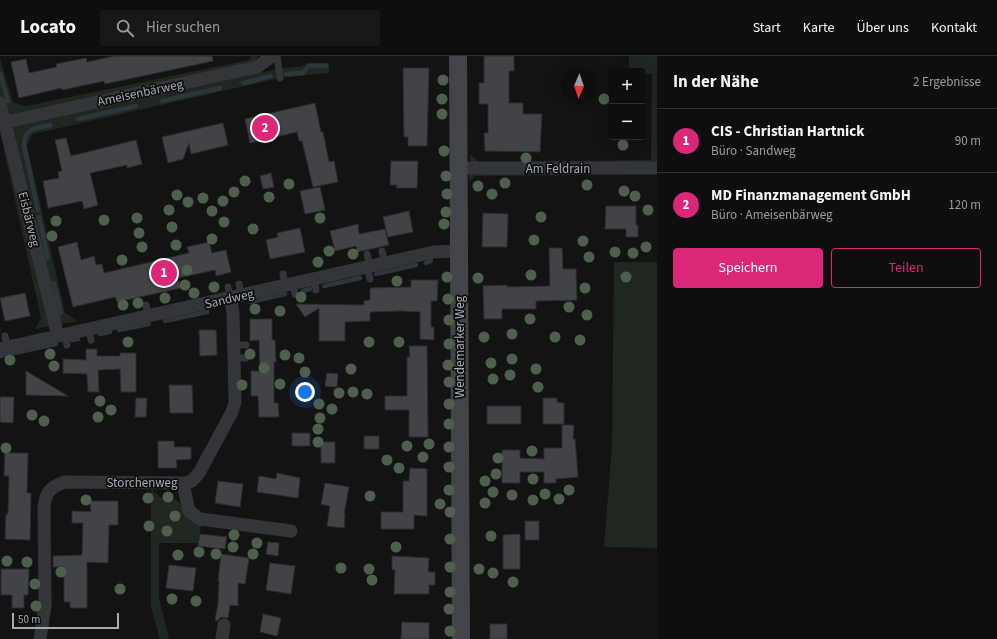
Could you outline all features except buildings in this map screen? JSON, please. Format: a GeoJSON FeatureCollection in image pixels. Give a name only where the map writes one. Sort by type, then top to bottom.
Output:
{"type":"FeatureCollection","features":[{"type":"Feature","properties":{"kind":"street","name":"Ameisenbärweg"},"geometry":{"type":"LineString","coordinates":[[6,122],[257,67],[272,56]]}},
{"type":"Feature","properties":{"kind":"street","name":"Wendemarker Weg"},"geometry":{"type":"LineString","coordinates":[[458,56],[461,639]]}},
{"type":"Feature","properties":{"kind":"street","name":"Eisbärweg"},"geometry":{"type":"LineString","coordinates":[[0,103],[63,338]]}},
{"type":"Feature","properties":{"kind":"street","name":"Am Feldrain"},"geometry":{"type":"LineString","coordinates":[[458,168],[657,168]]}},
{"type":"Feature","properties":{"kind":"street","name":"Sandweg"},"geometry":{"type":"LineString","coordinates":[[4,344],[90,334],[152,314],[234,291],[289,284],[315,284],[368,266],[384,257],[459,251]]}},
{"type":"Feature","properties":{"kind":"street","name":"Storchenweg"},"geometry":{"type":"LineString","coordinates":[[40,639],[46,604],[48,517],[42,495],[64,479],[192,481],[199,473],[232,412],[235,402],[240,352],[233,313],[234,291]]}},
{"type":"Feature","properties":{"kind":"street"},"geometry":{"type":"LineString","coordinates":[[183,480],[189,510],[200,519],[209,523],[222,525],[291,531]]}},
{"type":"Feature","properties":{"kind":"street"},"geometry":{"type":"LineString","coordinates":[[222,639],[224,625]]}},
{"type":"Feature","properties":{"kind":"lane"},"geometry":{"type":"LineString","coordinates":[[277,56],[280,78]]}},
{"type":"Feature","properties":{"kind":"shaded area"},"geometry":{"type":"Polygon","coordinates":[[[252,56],[258,56],[255,61],[259,73],[303,66],[307,63],[329,63],[329,73],[280,78],[33,134],[27,146],[65,313],[78,321],[35,329],[41,318],[0,132],[0,59],[13,102],[26,106],[249,60],[252,56]]]}},
{"type":"Feature","properties":{"kind":"shaded area"},"geometry":{"type":"Polygon","coordinates":[[[629,56],[657,56],[657,174],[476,176],[469,182],[470,154],[479,162],[651,160],[652,74],[645,74],[645,68],[629,68],[629,56]]]}},
{"type":"Feature","properties":{"kind":"shaded area"},"geometry":{"type":"Polygon","coordinates":[[[614,262],[657,262],[657,548],[604,547],[612,446],[614,262]]]}},
{"type":"Feature","properties":{"kind":"shaded area"},"geometry":{"type":"Polygon","coordinates":[[[151,489],[160,497],[174,498],[201,525],[199,543],[159,543],[159,598],[169,639],[160,639],[151,608],[151,489]]]}},
{"type":"Feature","properties":{"kind":"waterway"},"geometry":{"type":"LineString","coordinates":[[286,74],[303,73],[309,66],[326,66]]}},
{"type":"Feature","properties":{"kind":"waterway"},"geometry":{"type":"LineString","coordinates":[[0,73],[8,101]]}},
{"type":"Feature","properties":{"kind":"waterway"},"geometry":{"type":"LineString","coordinates":[[244,83],[271,76]]}},
{"type":"Feature","properties":{"kind":"waterway"},"geometry":{"type":"LineString","coordinates":[[162,101],[220,88]]}},
{"type":"Feature","properties":{"kind":"waterway"},"geometry":{"type":"LineString","coordinates":[[78,119],[136,106]]}},
{"type":"Feature","properties":{"kind":"waterway"},"geometry":{"type":"LineString","coordinates":[[38,210],[24,146],[28,132],[35,128],[50,125]]}},
{"type":"Feature","properties":{"kind":"waterway"},"geometry":{"type":"LineString","coordinates":[[39,217],[48,258]]}},
{"type":"Feature","properties":{"kind":"waterway"},"geometry":{"type":"LineString","coordinates":[[426,263],[431,261]]}},
{"type":"Feature","properties":{"kind":"waterway"},"geometry":{"type":"LineString","coordinates":[[376,274],[416,265]]}},
{"type":"Feature","properties":{"kind":"waterway"},"geometry":{"type":"LineString","coordinates":[[324,286],[360,278]]}},
{"type":"Feature","properties":{"kind":"waterway"},"geometry":{"type":"LineString","coordinates":[[54,283],[61,313]]}},
{"type":"Feature","properties":{"kind":"waterway"},"geometry":{"type":"LineString","coordinates":[[303,291],[310,289]]}},
{"type":"Feature","properties":{"kind":"waterway"},"geometry":{"type":"LineString","coordinates":[[251,302],[285,294]]}},
{"type":"Feature","properties":{"kind":"waterway"},"geometry":{"type":"LineString","coordinates":[[165,321],[207,312]]}},
{"type":"Feature","properties":{"kind":"waterway"},"geometry":{"type":"LineString","coordinates":[[119,330],[149,324]]}},
{"type":"Feature","properties":{"kind":"waterway"},"geometry":{"type":"LineString","coordinates":[[100,334],[110,332]]}},
{"type":"Feature","properties":{"kind":"waterway"},"geometry":{"type":"LineString","coordinates":[[72,340],[78,339]]}},
{"type":"Feature","properties":{"kind":"waterway"},"geometry":{"type":"LineString","coordinates":[[0,356],[56,344]]}},
{"type":"Feature","properties":{"kind":"place","name":"MD Finanzmanagement GmbH"},"geometry":{"type":"Point","coordinates":[265,128]}},
{"type":"Feature","properties":{"kind":"place","name":"CIS - Christian Hartnick"},"geometry":{"type":"Point","coordinates":[164,273]}}]}
